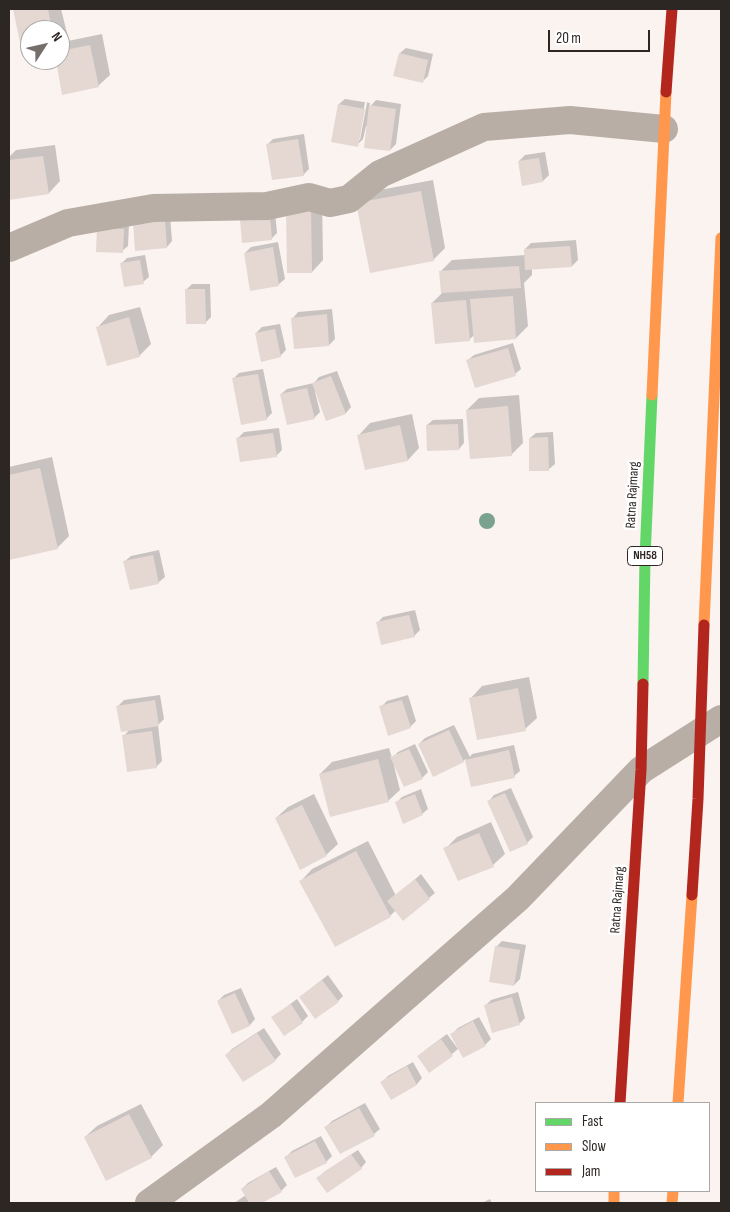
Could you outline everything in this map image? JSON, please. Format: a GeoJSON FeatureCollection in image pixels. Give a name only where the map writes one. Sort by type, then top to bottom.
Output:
{"type":"FeatureCollection","features":[{"type":"Feature","properties":{"kind":"main road","name":"Ratna Rajmarg"},"geometry":{"type":"LineString","coordinates":[[620,1102],[641,770],[645,558],[664,129],[672,9]]}},
{"type":"Feature","properties":{"kind":"main road"},"geometry":{"type":"LineString","coordinates":[[678,1102],[698,799],[710,726],[721,238]]}},
{"type":"Feature","properties":{"kind":"street"},"geometry":{"type":"LineString","coordinates":[[9,248],[68,224],[152,208],[267,206],[309,198],[330,203],[350,199],[380,174],[484,127],[570,120],[664,129]]}},
{"type":"Feature","properties":{"kind":"street"},"geometry":{"type":"LineString","coordinates":[[149,1203],[271,1115],[518,898],[641,770],[710,726]]}},
{"type":"Feature","properties":{"kind":"building"},"geometry":{"type":"Polygon","coordinates":[[[13,9],[48,9],[50,20],[20,20],[20,43],[13,9]]]}},
{"type":"Feature","properties":{"kind":"building"},"geometry":{"type":"Polygon","coordinates":[[[90,45],[99,87],[62,95],[58,70],[70,70],[70,49],[90,45]]]}},
{"type":"Feature","properties":{"kind":"building"},"geometry":{"type":"Polygon","coordinates":[[[399,53],[428,60],[423,83],[393,76],[399,53]]]}},
{"type":"Feature","properties":{"kind":"building"},"geometry":{"type":"Polygon","coordinates":[[[338,104],[365,109],[358,147],[331,142],[338,104]]]}},
{"type":"Feature","properties":{"kind":"building"},"geometry":{"type":"Polygon","coordinates":[[[369,105],[396,109],[390,151],[364,148],[369,105]]]}},
{"type":"Feature","properties":{"kind":"building"},"geometry":{"type":"Polygon","coordinates":[[[298,139],[304,176],[272,180],[266,144],[298,139]]]}},
{"type":"Feature","properties":{"kind":"building"},"geometry":{"type":"Polygon","coordinates":[[[43,156],[49,194],[9,200],[9,160],[43,156]]]}},
{"type":"Feature","properties":{"kind":"building"},"geometry":{"type":"Polygon","coordinates":[[[539,158],[543,182],[522,186],[518,161],[539,158]]]}},
{"type":"Feature","properties":{"kind":"building"},"geometry":{"type":"Polygon","coordinates":[[[421,191],[434,261],[370,273],[356,203],[421,191]]]}},
{"type":"Feature","properties":{"kind":"building"},"geometry":{"type":"Polygon","coordinates":[[[286,210],[311,210],[312,273],[287,273],[286,210]]]}},
{"type":"Feature","properties":{"kind":"building"},"geometry":{"type":"Polygon","coordinates":[[[270,217],[272,240],[242,243],[240,220],[270,217]]]}},
{"type":"Feature","properties":{"kind":"building"},"geometry":{"type":"Polygon","coordinates":[[[165,220],[167,248],[135,251],[133,223],[165,220]]]}},
{"type":"Feature","properties":{"kind":"building"},"geometry":{"type":"Polygon","coordinates":[[[97,228],[124,229],[123,253],[96,252],[97,228]]]}},
{"type":"Feature","properties":{"kind":"building"},"geometry":{"type":"Polygon","coordinates":[[[570,246],[572,267],[525,270],[524,249],[570,246]]]}},
{"type":"Feature","properties":{"kind":"building"},"geometry":{"type":"Polygon","coordinates":[[[273,247],[279,286],[250,291],[244,253],[273,247]]]}},
{"type":"Feature","properties":{"kind":"building"},"geometry":{"type":"Polygon","coordinates":[[[140,260],[144,284],[124,287],[120,263],[140,260]]]}},
{"type":"Feature","properties":{"kind":"building"},"geometry":{"type":"Polygon","coordinates":[[[519,266],[521,288],[441,293],[439,271],[519,266]]]}},
{"type":"Feature","properties":{"kind":"building"},"geometry":{"type":"Polygon","coordinates":[[[185,289],[205,289],[206,324],[186,324],[185,289]]]}},
{"type":"Feature","properties":{"kind":"building"},"geometry":{"type":"Polygon","coordinates":[[[513,296],[516,339],[474,343],[470,299],[513,296]]]}},
{"type":"Feature","properties":{"kind":"building"},"geometry":{"type":"Polygon","coordinates":[[[466,300],[470,341],[435,344],[431,303],[466,300]]]}},
{"type":"Feature","properties":{"kind":"building"},"geometry":{"type":"Polygon","coordinates":[[[327,314],[329,346],[294,349],[291,318],[327,314]]]}},
{"type":"Feature","properties":{"kind":"building"},"geometry":{"type":"Polygon","coordinates":[[[129,317],[140,357],[107,366],[96,327],[129,317]]]}},
{"type":"Feature","properties":{"kind":"building"},"geometry":{"type":"Polygon","coordinates":[[[275,329],[281,357],[261,362],[255,333],[275,329]]]}},
{"type":"Feature","properties":{"kind":"building"},"geometry":{"type":"Polygon","coordinates":[[[508,348],[516,376],[475,388],[466,360],[508,348]]]}},
{"type":"Feature","properties":{"kind":"building"},"geometry":{"type":"Polygon","coordinates":[[[258,374],[267,420],[241,425],[232,378],[258,374]]]}},
{"type":"Feature","properties":{"kind":"building"},"geometry":{"type":"Polygon","coordinates":[[[331,376],[346,414],[326,421],[312,383],[331,376]]]}},
{"type":"Feature","properties":{"kind":"building"},"geometry":{"type":"Polygon","coordinates":[[[307,388],[315,419],[287,425],[280,394],[307,388]]]}},
{"type":"Feature","properties":{"kind":"building"},"geometry":{"type":"Polygon","coordinates":[[[508,406],[512,456],[470,459],[466,410],[508,406]]]}},
{"type":"Feature","properties":{"kind":"building"},"geometry":{"type":"Polygon","coordinates":[[[458,424],[459,450],[427,451],[426,425],[458,424]]]}},
{"type":"Feature","properties":{"kind":"building"},"geometry":{"type":"Polygon","coordinates":[[[400,425],[408,461],[365,470],[357,435],[400,425]]]}},
{"type":"Feature","properties":{"kind":"building"},"geometry":{"type":"Polygon","coordinates":[[[273,433],[277,457],[240,462],[236,438],[273,433]]]}},
{"type":"Feature","properties":{"kind":"building"},"geometry":{"type":"Polygon","coordinates":[[[548,437],[549,471],[529,471],[529,438],[548,437]]]}},
{"type":"Feature","properties":{"kind":"building"},"geometry":{"type":"Polygon","coordinates":[[[40,468],[58,549],[9,560],[9,475],[40,468]]]}},
{"type":"Feature","properties":{"kind":"building"},"geometry":{"type":"Polygon","coordinates":[[[153,555],[159,584],[130,590],[123,561],[153,555]]]}},
{"type":"Feature","properties":{"kind":"building"},"geometry":{"type":"Polygon","coordinates":[[[409,615],[415,637],[381,645],[376,622],[409,615]]]}},
{"type":"Feature","properties":{"kind":"building"},"geometry":{"type":"Polygon","coordinates":[[[518,688],[526,731],[477,740],[469,698],[518,688]]]}},
{"type":"Feature","properties":{"kind":"building"},"geometry":{"type":"Polygon","coordinates":[[[155,700],[159,726],[121,732],[116,706],[155,700]]]}},
{"type":"Feature","properties":{"kind":"building"},"geometry":{"type":"Polygon","coordinates":[[[402,700],[411,728],[388,736],[379,706],[402,700]]]}},
{"type":"Feature","properties":{"kind":"building"},"geometry":{"type":"Polygon","coordinates":[[[449,730],[464,762],[433,777],[418,744],[449,730]]]}},
{"type":"Feature","properties":{"kind":"building"},"geometry":{"type":"Polygon","coordinates":[[[152,731],[157,768],[127,772],[122,735],[152,731]]]}},
{"type":"Feature","properties":{"kind":"building"},"geometry":{"type":"Polygon","coordinates":[[[409,749],[423,779],[404,787],[390,757],[409,749]]]}},
{"type":"Feature","properties":{"kind":"building"},"geometry":{"type":"Polygon","coordinates":[[[509,750],[515,778],[471,787],[465,760],[509,750]]]}},
{"type":"Feature","properties":{"kind":"building"},"geometry":{"type":"Polygon","coordinates":[[[378,759],[389,802],[330,817],[319,774],[378,759]]]}},
{"type":"Feature","properties":{"kind":"building"},"geometry":{"type":"Polygon","coordinates":[[[505,793],[528,844],[510,852],[487,801],[505,793]]]}},
{"type":"Feature","properties":{"kind":"building"},"geometry":{"type":"Polygon","coordinates":[[[415,794],[423,815],[403,824],[395,802],[415,794]]]}},
{"type":"Feature","properties":{"kind":"building"},"geometry":{"type":"Polygon","coordinates":[[[302,805],[327,856],[300,870],[275,818],[302,805]]]}},
{"type":"Feature","properties":{"kind":"building"},"geometry":{"type":"Polygon","coordinates":[[[479,833],[494,867],[458,881],[443,848],[479,833]]]}},
{"type":"Feature","properties":{"kind":"building"},"geometry":{"type":"Polygon","coordinates":[[[356,851],[391,917],[335,947],[299,881],[356,851]]]}},
{"type":"Feature","properties":{"kind":"building"},"geometry":{"type":"Polygon","coordinates":[[[415,879],[430,899],[403,921],[387,901],[415,879]]]}},
{"type":"Feature","properties":{"kind":"building"},"geometry":{"type":"Polygon","coordinates":[[[495,946],[520,950],[514,986],[489,982],[495,946]]]}},
{"type":"Feature","properties":{"kind":"building"},"geometry":{"type":"Polygon","coordinates":[[[322,980],[339,1002],[315,1019],[299,997],[322,980]]]}},
{"type":"Feature","properties":{"kind":"building"},"geometry":{"type":"Polygon","coordinates":[[[235,993],[250,1026],[232,1034],[217,1001],[235,993]]]}},
{"type":"Feature","properties":{"kind":"building"},"geometry":{"type":"Polygon","coordinates":[[[512,997],[520,1025],[492,1033],[484,1005],[512,997]]]}},
{"type":"Feature","properties":{"kind":"building"},"geometry":{"type":"Polygon","coordinates":[[[291,1004],[303,1023],[284,1036],[271,1017],[291,1004]]]}},
{"type":"Feature","properties":{"kind":"building"},"geometry":{"type":"Polygon","coordinates":[[[473,1021],[486,1046],[463,1058],[450,1034],[473,1021]]]}},
{"type":"Feature","properties":{"kind":"building"},"geometry":{"type":"Polygon","coordinates":[[[257,1033],[276,1061],[243,1082],[225,1055],[257,1033]]]}},
{"type":"Feature","properties":{"kind":"building"},"geometry":{"type":"Polygon","coordinates":[[[441,1039],[453,1056],[429,1073],[417,1056],[441,1039]]]}},
{"type":"Feature","properties":{"kind":"building"},"geometry":{"type":"Polygon","coordinates":[[[407,1066],[417,1085],[391,1100],[380,1082],[407,1066]]]}},
{"type":"Feature","properties":{"kind":"building"},"geometry":{"type":"Polygon","coordinates":[[[359,1108],[375,1136],[340,1154],[324,1127],[359,1108]]]}},
{"type":"Feature","properties":{"kind":"building"},"geometry":{"type":"Polygon","coordinates":[[[129,1114],[152,1158],[106,1181],[84,1137],[129,1114]]]}},
{"type":"Feature","properties":{"kind":"building"},"geometry":{"type":"Polygon","coordinates":[[[315,1141],[327,1163],[295,1178],[284,1157],[315,1141]]]}},
{"type":"Feature","properties":{"kind":"building"},"geometry":{"type":"Polygon","coordinates":[[[351,1154],[362,1169],[327,1193],[316,1178],[351,1154]]]}},
{"type":"Feature","properties":{"kind":"building"},"geometry":{"type":"Polygon","coordinates":[[[269,1171],[282,1192],[262,1203],[249,1203],[241,1189],[269,1171]]]}},
{"type":"Feature","properties":{"kind":"traffic: fast"},"geometry":{"type":"LineString","coordinates":[[643,684],[645,558],[652,395]]}},
{"type":"Feature","properties":{"kind":"traffic: slow"},"geometry":{"type":"LineString","coordinates":[[652,395],[666,92]]}},
{"type":"Feature","properties":{"kind":"traffic: slow"},"geometry":{"type":"LineString","coordinates":[[704,625],[721,238]]}},
{"type":"Feature","properties":{"kind":"traffic: slow"},"geometry":{"type":"LineString","coordinates":[[678,1102],[692,895]]}},
{"type":"Feature","properties":{"kind":"traffic: slow"},"geometry":{"type":"LineString","coordinates":[[614,1192],[614,1203]]}},
{"type":"Feature","properties":{"kind":"traffic: slow"},"geometry":{"type":"LineString","coordinates":[[672,1203],[673,1192]]}},
{"type":"Feature","properties":{"kind":"traffic: jam"},"geometry":{"type":"LineString","coordinates":[[666,92],[672,9]]}},
{"type":"Feature","properties":{"kind":"traffic: jam"},"geometry":{"type":"LineString","coordinates":[[692,895],[698,799],[704,625]]}},
{"type":"Feature","properties":{"kind":"traffic: jam"},"geometry":{"type":"LineString","coordinates":[[620,1102],[641,770],[643,684]]}}]}
